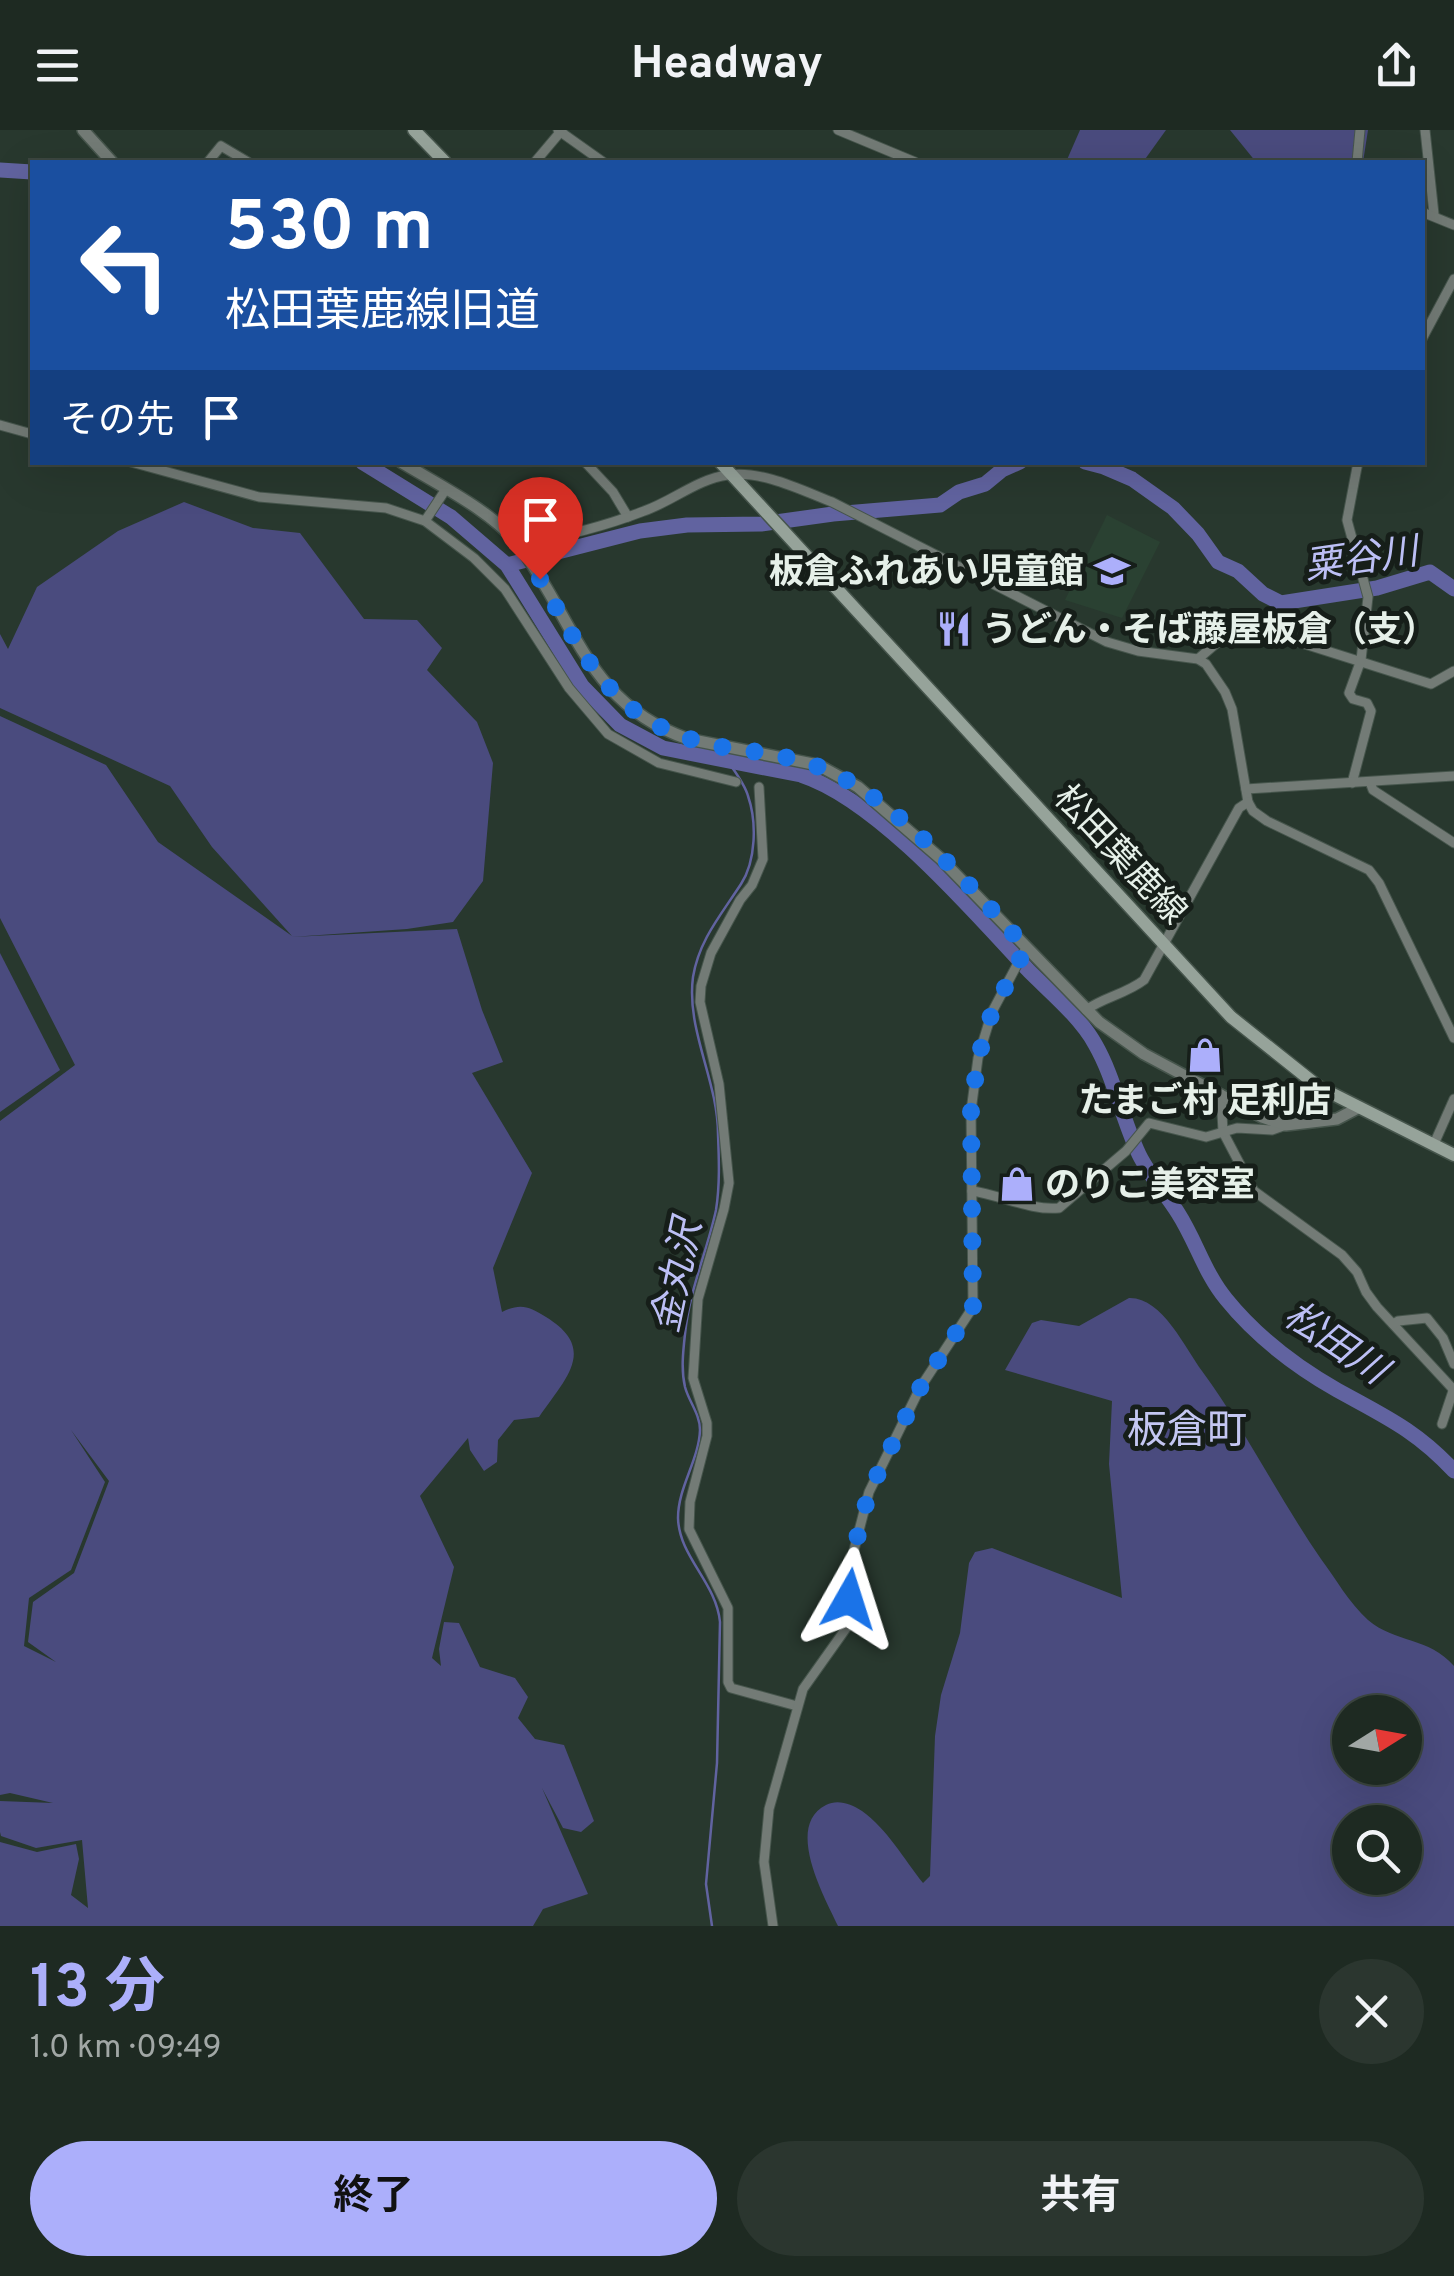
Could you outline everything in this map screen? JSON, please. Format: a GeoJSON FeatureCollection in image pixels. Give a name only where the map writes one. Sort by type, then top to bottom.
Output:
{"type":"FeatureCollection","features":[{"type":"Feature","properties":{"kind":"main road"},"geometry":{"type":"LineString","coordinates":[[414,130],[442,160]]}},
{"type":"Feature","properties":{"kind":"main road","name":"松田葉鹿線"},"geometry":{"type":"LineString","coordinates":[[731,468],[788,538],[1255,1039],[1319,1087],[1454,1154]]}},
{"type":"Feature","properties":{"kind":"street"},"geometry":{"type":"LineString","coordinates":[[83,130],[110,160]]}},
{"type":"Feature","properties":{"kind":"street"},"geometry":{"type":"LineString","coordinates":[[538,160],[560,130],[600,160]]}},
{"type":"Feature","properties":{"kind":"street"},"geometry":{"type":"LineString","coordinates":[[838,130],[910,160]]}},
{"type":"Feature","properties":{"kind":"street"},"geometry":{"type":"LineString","coordinates":[[1357,160],[1360,130]]}},
{"type":"Feature","properties":{"kind":"street"},"geometry":{"type":"LineString","coordinates":[[1425,130],[1434,214]]}},
{"type":"Feature","properties":{"kind":"street"},"geometry":{"type":"LineString","coordinates":[[210,160],[221,146],[245,160]]}},
{"type":"Feature","properties":{"kind":"street"},"geometry":{"type":"LineString","coordinates":[[879,160],[882,149]]}},
{"type":"Feature","properties":{"kind":"street"},"geometry":{"type":"LineString","coordinates":[[1425,212],[1454,224]]}},
{"type":"Feature","properties":{"kind":"street"},"geometry":{"type":"LineString","coordinates":[[1425,333],[1454,280]]}},
{"type":"Feature","properties":{"kind":"street"},"geometry":{"type":"LineString","coordinates":[[0,425],[30,433]]}},
{"type":"Feature","properties":{"kind":"street"},"geometry":{"type":"LineString","coordinates":[[142,465],[260,497],[386,508],[426,518],[506,590],[569,688],[608,734],[658,762],[736,782]]}},
{"type":"Feature","properties":{"kind":"street"},"geometry":{"type":"LineString","coordinates":[[405,465],[520,547],[583,653],[629,710],[688,739],[797,759],[844,778],[907,827],[1086,1010],[1144,1054],[1262,1118],[1286,1125]]}},
{"type":"Feature","properties":{"kind":"street"},"geometry":{"type":"LineString","coordinates":[[588,465],[614,492],[628,517]]}},
{"type":"Feature","properties":{"kind":"street"},"geometry":{"type":"LineString","coordinates":[[1352,783],[1371,711],[1368,703],[1350,696],[1361,660],[1368,598],[1347,520],[1357,465]]}},
{"type":"Feature","properties":{"kind":"street"},"geometry":{"type":"LineString","coordinates":[[520,547],[628,517],[731,468],[792,486],[842,508],[1107,642],[1138,651],[1198,659],[1213,671],[1232,709],[1248,802],[1254,811],[1369,870],[1379,882],[1454,1038]]}},
{"type":"Feature","properties":{"kind":"street"},"geometry":{"type":"LineString","coordinates":[[426,518],[444,492]]}},
{"type":"Feature","properties":{"kind":"street"},"geometry":{"type":"LineString","coordinates":[[1198,659],[1233,629],[1245,625],[1431,684],[1454,670]]}},
{"type":"Feature","properties":{"kind":"street"},"geometry":{"type":"LineString","coordinates":[[1246,789],[1454,776]]}},
{"type":"Feature","properties":{"kind":"street"},"geometry":{"type":"LineString","coordinates":[[1370,782],[1373,790],[1454,843]]}},
{"type":"Feature","properties":{"kind":"street"},"geometry":{"type":"LineString","coordinates":[[759,787],[763,859],[711,953],[701,986],[703,1020],[725,1122],[728,1183],[698,1299],[693,1378],[707,1422],[707,1436],[690,1502],[688,1529],[728,1608],[731,1688],[797,1706]]}},
{"type":"Feature","properties":{"kind":"street"},"geometry":{"type":"LineString","coordinates":[[1086,1010],[1106,997],[1132,990],[1144,980],[1239,808],[1248,802]]}},
{"type":"Feature","properties":{"kind":"street"},"geometry":{"type":"LineString","coordinates":[[773,1926],[764,1875],[766,1836],[774,1785],[797,1706],[818,1664],[847,1627],[854,1550],[869,1492],[920,1388],[973,1307],[971,1111],[978,1058],[992,1012],[1026,948]]}},
{"type":"Feature","properties":{"kind":"street"},"geometry":{"type":"LineString","coordinates":[[1221,1094],[1224,1132],[1254,1191],[1342,1255],[1357,1272],[1366,1292],[1454,1389],[1442,1424]]}},
{"type":"Feature","properties":{"kind":"street"},"geometry":{"type":"LineString","coordinates":[[1434,1144],[1454,1100]]}},
{"type":"Feature","properties":{"kind":"street"},"geometry":{"type":"LineString","coordinates":[[972,1191],[1060,1208],[1126,1151],[1149,1124],[1200,1136],[1244,1127],[1272,1130],[1337,1119],[1358,1108]]}},
{"type":"Feature","properties":{"kind":"street"},"geometry":{"type":"LineString","coordinates":[[1393,1324],[1427,1318],[1443,1338],[1454,1364]]}},
{"type":"Feature","properties":{"kind":"shaded area"},"geometry":{"type":"Polygon","coordinates":[[[1080,130],[1166,130],[1144,160],[1067,160],[1080,130]]]}},
{"type":"Feature","properties":{"kind":"shaded area"},"geometry":{"type":"Polygon","coordinates":[[[1230,130],[1368,130],[1363,160],[1254,160],[1230,130]]]}},
{"type":"Feature","properties":{"kind":"shaded area"},"geometry":{"type":"Polygon","coordinates":[[[184,502],[253,528],[300,533],[364,619],[417,620],[442,648],[427,670],[477,722],[493,763],[483,881],[453,922],[291,937],[457,929],[503,1062],[472,1073],[532,1173],[493,1268],[502,1312],[524,1307],[546,1317],[571,1341],[572,1364],[539,1417],[514,1420],[498,1440],[497,1462],[484,1471],[470,1450],[468,1438],[420,1496],[454,1567],[432,1658],[441,1666],[439,1649],[444,1622],[459,1623],[480,1667],[515,1678],[528,1697],[518,1718],[535,1739],[564,1745],[594,1821],[581,1832],[563,1828],[542,1788],[588,1894],[543,1909],[533,1926],[0,1926],[0,1842],[37,1852],[76,1844],[79,1859],[71,1895],[88,1908],[82,1840],[36,1848],[1,1836],[0,1832],[0,1801],[53,1803],[10,1793],[0,1795],[0,1121],[75,1065],[0,918],[0,716],[106,765],[158,842],[292,936],[212,847],[170,786],[0,708],[0,634],[8,649],[37,587],[118,531],[184,502]],[[71,1430],[105,1482],[71,1570],[29,1598],[24,1646],[56,1662],[28,1642],[33,1602],[74,1573],[109,1481],[71,1430]]]}},
{"type":"Feature","properties":{"kind":"shaded area","name":"板倉ふれあい児童館"},"geometry":{"type":"Polygon","coordinates":[[[1107,515],[1160,542],[1122,618],[1065,600],[1107,515]]]}},
{"type":"Feature","properties":{"kind":"shaded area"},"geometry":{"type":"Polygon","coordinates":[[[0,953],[60,1070],[0,1112],[0,953]]]}},
{"type":"Feature","properties":{"kind":"shaded area"},"geometry":{"type":"Polygon","coordinates":[[[1129,1298],[1152,1306],[1180,1338],[1218,1394],[1306,1536],[1355,1606],[1378,1627],[1434,1650],[1454,1666],[1454,1926],[838,1926],[817,1881],[808,1845],[808,1829],[814,1815],[826,1805],[844,1803],[862,1811],[887,1835],[923,1883],[930,1876],[935,1736],[941,1695],[960,1633],[969,1563],[975,1552],[992,1548],[1122,1598],[1109,1464],[1112,1401],[1005,1370],[1032,1323],[1041,1320],[1079,1326],[1129,1298]]]}},
{"type":"Feature","properties":{"kind":"waterway","name":"松田川"},"geometry":{"type":"LineString","coordinates":[[0,170],[30,172]]}},
{"type":"Feature","properties":{"kind":"waterway","name":"松田川"},"geometry":{"type":"LineString","coordinates":[[367,465],[451,517],[507,565],[582,686],[620,725],[663,748],[801,775],[831,788],[923,860],[1089,1034],[1102,1057],[1141,1158],[1184,1224],[1219,1289],[1238,1313],[1291,1360],[1413,1434],[1454,1471]]}},
{"type":"Feature","properties":{"kind":"waterway","name":"粟谷川"},"geometry":{"type":"LineString","coordinates":[[507,565],[640,531],[687,525],[761,524],[940,505],[959,492],[985,484],[1013,465]]}},
{"type":"Feature","properties":{"kind":"waterway","name":"粟谷川"},"geometry":{"type":"LineString","coordinates":[[1096,465],[1132,479],[1173,508],[1218,562],[1238,571],[1263,594],[1281,603],[1377,588],[1430,572],[1454,589]]}},
{"type":"Feature","properties":{"kind":"waterway","name":"金丸沢"},"geometry":{"type":"LineString","coordinates":[[712,1926],[706,1884],[717,1763],[720,1622],[712,1594],[684,1545],[678,1518],[700,1430],[684,1381],[685,1334],[716,1210],[719,1182],[717,1114],[694,1016],[693,977],[706,939],[746,875],[754,841],[748,796],[729,763]]}},
{"type":"Feature","properties":{"kind":"place","name":"板倉ふれあい児童館"},"geometry":{"type":"Point","coordinates":[1112,571]}},
{"type":"Feature","properties":{"kind":"place","name":"うどん・そば藤屋板倉（支）"},"geometry":{"type":"Point","coordinates":[954,629]}},
{"type":"Feature","properties":{"kind":"place","name":"たまご村 足利店"},"geometry":{"type":"Point","coordinates":[1205,1055]}},
{"type":"Feature","properties":{"kind":"place","name":"のりこ美容室"},"geometry":{"type":"Point","coordinates":[1017,1184]}},
{"type":"Feature","properties":{"kind":"district","name":"板倉町"},"geometry":{"type":"Point","coordinates":[1187,1429]}},
{"type":"Feature","properties":{"kind":"route"},"geometry":{"type":"LineString","coordinates":[[540,579],[583,653],[629,710],[688,739],[797,759],[844,778],[907,827],[1026,948],[992,1012],[978,1058],[971,1111],[973,1307],[920,1388],[869,1492],[854,1550],[849,1599]]}}]}
